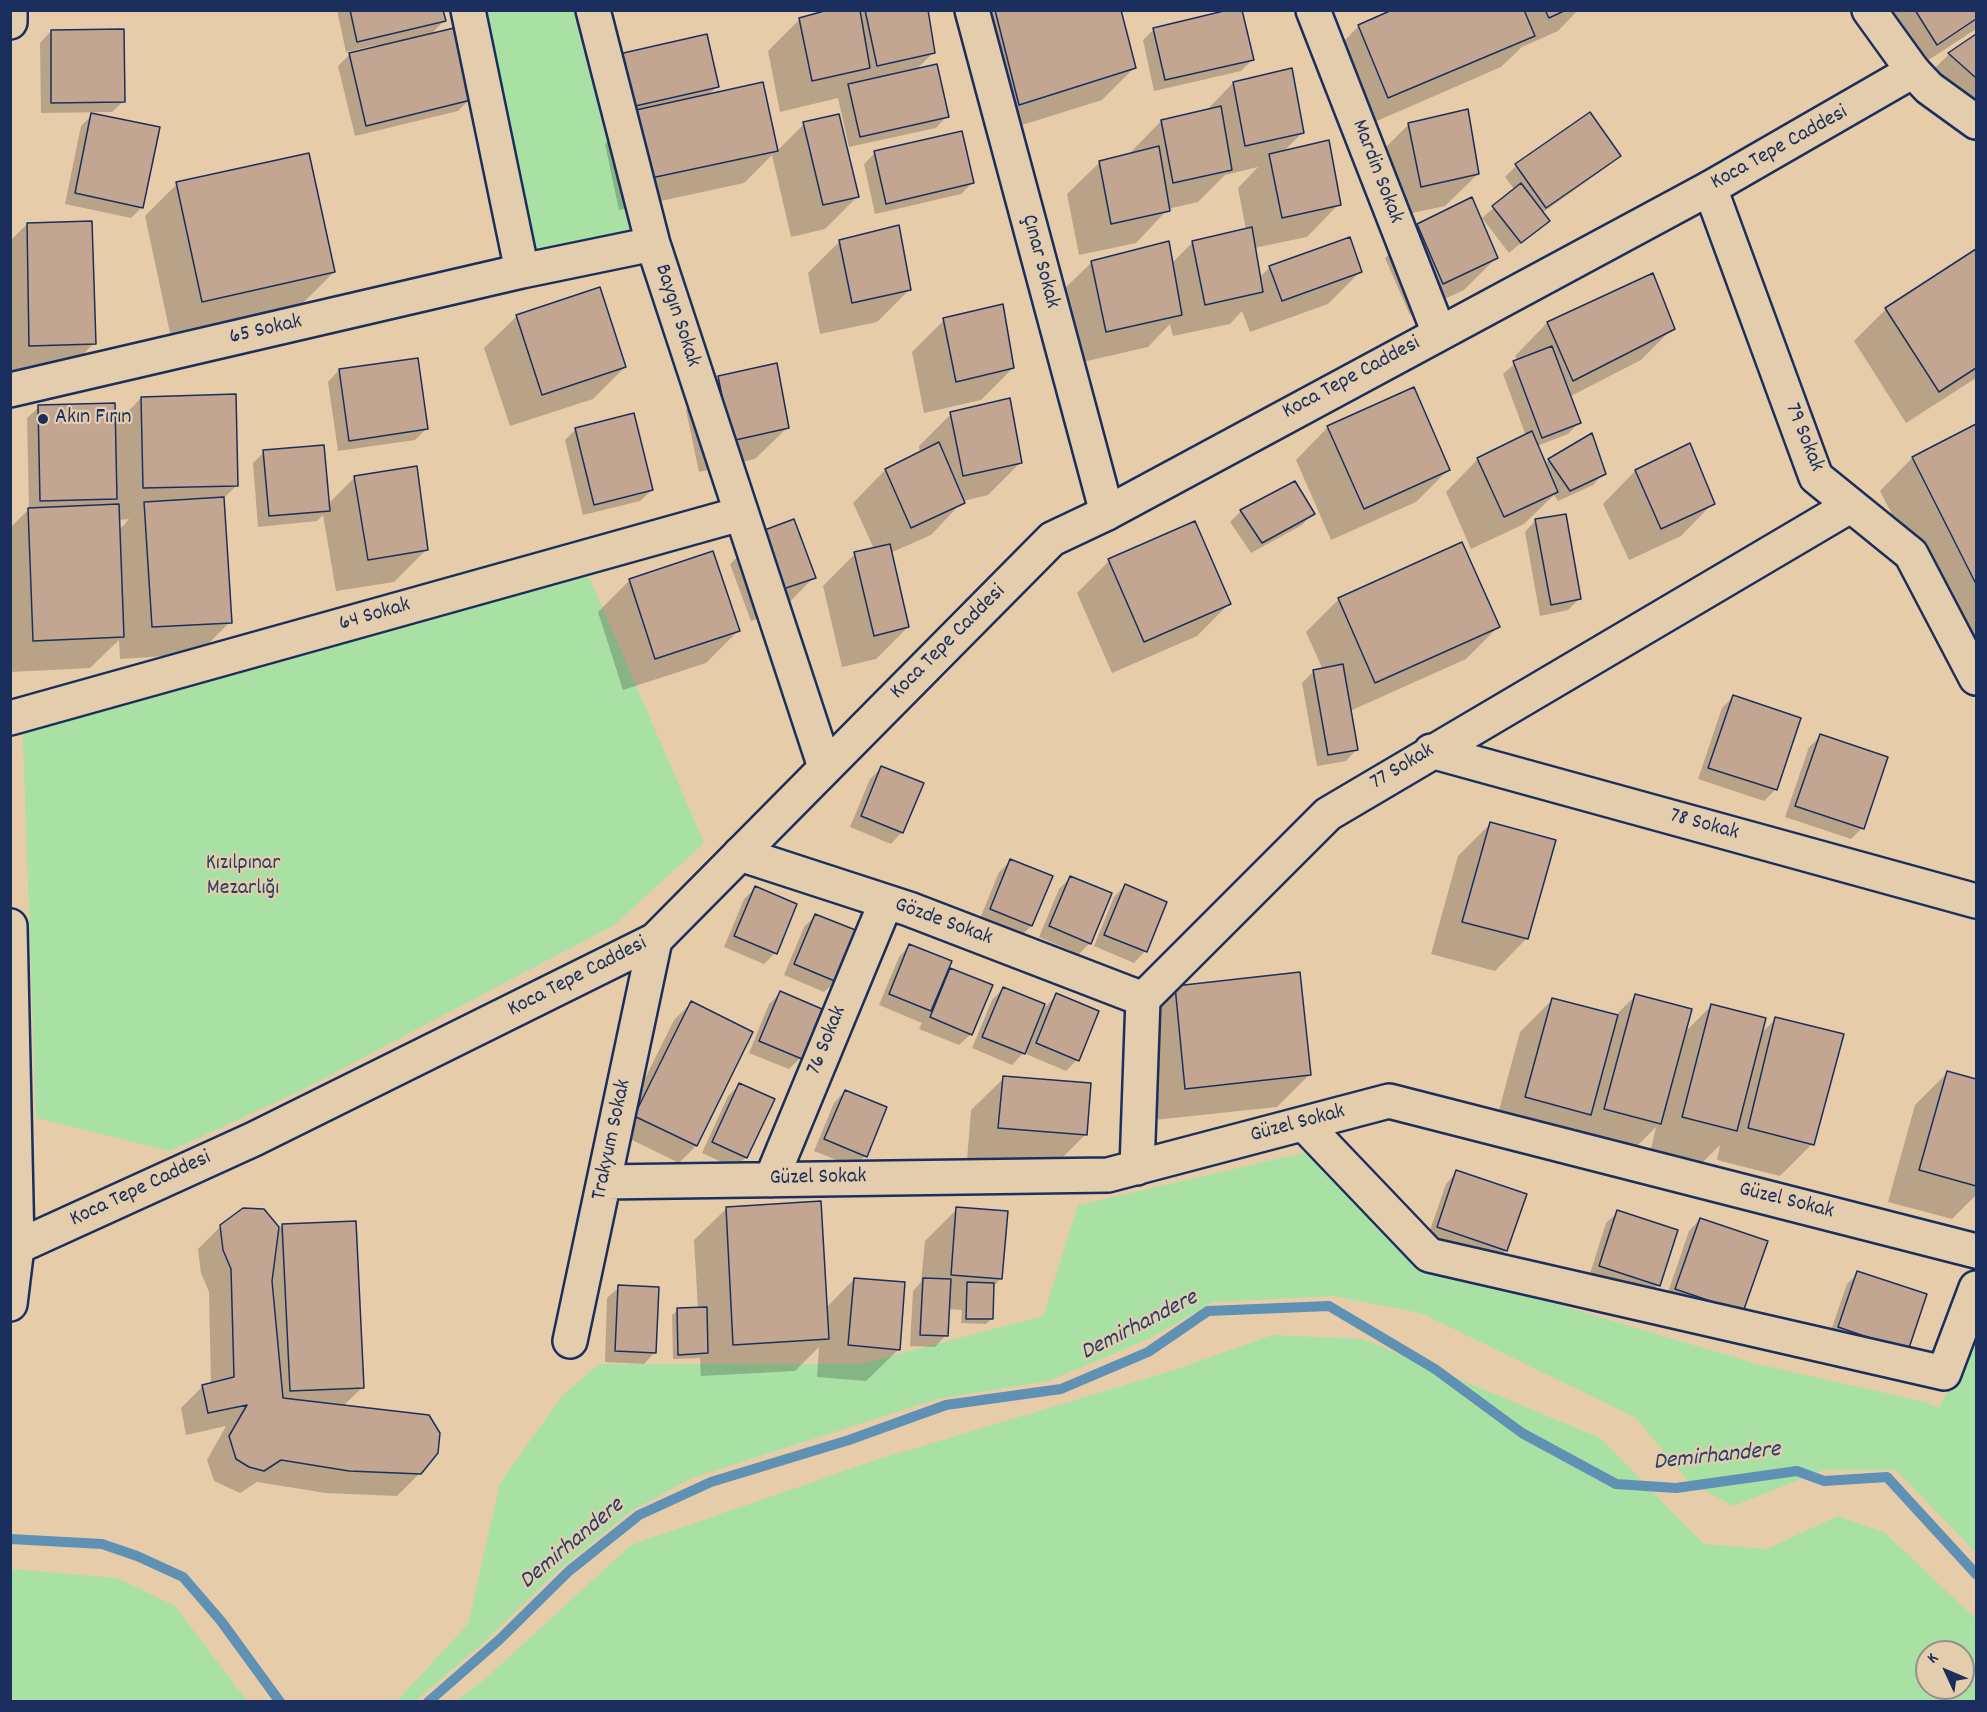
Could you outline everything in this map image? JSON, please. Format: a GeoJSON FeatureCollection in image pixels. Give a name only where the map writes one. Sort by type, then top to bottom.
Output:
{"type":"FeatureCollection","features":[{"type":"Feature","properties":{"kind":"street"},"geometry":{"type":"LineString","coordinates":[[10,22],[10,13],[32,10]]}},
{"type":"Feature","properties":{"kind":"street"},"geometry":{"type":"LineString","coordinates":[[468,10],[522,271]]}},
{"type":"Feature","properties":{"kind":"street"},"geometry":{"type":"LineString","coordinates":[[593,10],[653,244]]}},
{"type":"Feature","properties":{"kind":"street","name":"Çınar Sokak"},"geometry":{"type":"LineString","coordinates":[[972,10],[1107,513]]}},
{"type":"Feature","properties":{"kind":"street"},"geometry":{"type":"LineString","coordinates":[[1869,10],[1929,88],[1977,122]]}},
{"type":"Feature","properties":{"kind":"street","name":"Mardin Sokak"},"geometry":{"type":"LineString","coordinates":[[1324,14],[1439,333]]}},
{"type":"Feature","properties":{"kind":"street","name":"Koca Tepe Caddesi"},"geometry":{"type":"LineString","coordinates":[[17,1247],[254,1139],[655,940],[1052,539],[1107,513],[1710,188],[1914,71]]}},
{"type":"Feature","properties":{"kind":"street","name":"79 Sokak"},"geometry":{"type":"LineString","coordinates":[[1710,188],[1816,477],[1911,554],[1977,678]]}},
{"type":"Feature","properties":{"kind":"street","name":"Baygın Sokak"},"geometry":{"type":"LineString","coordinates":[[522,271],[653,244],[825,767]]}},
{"type":"Feature","properties":{"kind":"street","name":"65 Sokak"},"geometry":{"type":"LineString","coordinates":[[10,390],[522,271]]}},
{"type":"Feature","properties":{"kind":"street","name":"77 Sokak"},"geometry":{"type":"LineString","coordinates":[[1143,999],[1328,814],[1431,751],[1850,506]]}},
{"type":"Feature","properties":{"kind":"street","name":"64 Sokak"},"geometry":{"type":"LineString","coordinates":[[10,718],[740,514]]}},
{"type":"Feature","properties":{"kind":"street","name":"78 Sokak"},"geometry":{"type":"LineString","coordinates":[[1431,751],[1977,901]]}},
{"type":"Feature","properties":{"kind":"street","name":"Gözde Sokak"},"geometry":{"type":"LineString","coordinates":[[740,854],[886,902],[1143,999]]}},
{"type":"Feature","properties":{"kind":"street","name":"76 Sokak"},"geometry":{"type":"LineString","coordinates":[[771,1180],[886,902]]}},
{"type":"Feature","properties":{"kind":"street"},"geometry":{"type":"LineString","coordinates":[[10,926],[17,1247],[10,1304]]}},
{"type":"Feature","properties":{"kind":"street","name":"Trakyum Sokak"},"geometry":{"type":"LineString","coordinates":[[570,1341],[655,940]]}},
{"type":"Feature","properties":{"kind":"street"},"geometry":{"type":"LineString","coordinates":[[1137,1168],[1143,999]]}},
{"type":"Feature","properties":{"kind":"street","name":"Güzel Sokak"},"geometry":{"type":"LineString","coordinates":[[604,1182],[1108,1175],[1389,1101],[1977,1251]]}},
{"type":"Feature","properties":{"kind":"street"},"geometry":{"type":"LineString","coordinates":[[1304,1124],[1429,1255],[1944,1372],[1977,1288]]}},
{"type":"Feature","properties":{"kind":"green space"},"geometry":{"type":"Polygon","coordinates":[[[468,11],[593,11],[653,244],[522,271],[468,11]]]}},
{"type":"Feature","properties":{"kind":"green space","name":"Kızılpınar Mezarlığı"},"geometry":{"type":"Polygon","coordinates":[[[587,572],[704,843],[614,925],[300,1091],[170,1151],[36,1118],[22,712],[587,572]]]}},
{"type":"Feature","properties":{"kind":"green space"},"geometry":{"type":"Polygon","coordinates":[[[1312,1151],[1421,1264],[1757,1364],[1925,1402],[1939,1408],[1976,1335],[1976,1553],[1896,1470],[1824,1470],[1733,1506],[1689,1482],[1636,1418],[1421,1313],[1332,1296],[1213,1302],[1150,1338],[1049,1381],[937,1399],[692,1478],[631,1511],[554,1574],[483,1643],[415,1701],[396,1702],[468,1624],[500,1483],[562,1396],[599,1364],[860,1364],[1043,1316],[1078,1205],[1312,1151]]]}},
{"type":"Feature","properties":{"kind":"green space"},"geometry":{"type":"Polygon","coordinates":[[[1272,1335],[1363,1339],[1600,1438],[1704,1544],[1767,1549],[1838,1516],[1884,1532],[1976,1619],[1976,1701],[456,1701],[485,1679],[631,1545],[876,1460],[1178,1369],[1272,1335]]]}},
{"type":"Feature","properties":{"kind":"green space"},"geometry":{"type":"Polygon","coordinates":[[[11,1569],[117,1578],[175,1606],[247,1701],[11,1701],[11,1569]]]}},
{"type":"Feature","properties":{"kind":"building"},"geometry":{"type":"Polygon","coordinates":[[[350,10],[443,10],[446,21],[357,42],[350,10]]]}},
{"type":"Feature","properties":{"kind":"building"},"geometry":{"type":"Polygon","coordinates":[[[828,10],[860,10],[870,68],[812,81],[799,18],[828,10]]]}},
{"type":"Feature","properties":{"kind":"building"},"geometry":{"type":"Polygon","coordinates":[[[865,10],[928,10],[935,53],[877,66],[865,10]]]}},
{"type":"Feature","properties":{"kind":"building"},"geometry":{"type":"Polygon","coordinates":[[[995,10],[1121,10],[1136,68],[1019,105],[995,10]]]}},
{"type":"Feature","properties":{"kind":"building"},"geometry":{"type":"Polygon","coordinates":[[[1228,10],[1242,10],[1254,60],[1165,80],[1153,28],[1228,10]]]}},
{"type":"Feature","properties":{"kind":"building"},"geometry":{"type":"Polygon","coordinates":[[[1392,10],[1524,10],[1535,36],[1388,98],[1358,25],[1392,10]]]}},
{"type":"Feature","properties":{"kind":"building"},"geometry":{"type":"Polygon","coordinates":[[[1545,10],[1566,10],[1549,18],[1545,10]]]}},
{"type":"Feature","properties":{"kind":"building"},"geometry":{"type":"Polygon","coordinates":[[[1915,10],[1976,10],[1976,19],[1937,45],[1915,10]]]}},
{"type":"Feature","properties":{"kind":"building"},"geometry":{"type":"Polygon","coordinates":[[[454,28],[471,100],[366,126],[349,53],[454,28]]]}},
{"type":"Feature","properties":{"kind":"building"},"geometry":{"type":"Polygon","coordinates":[[[124,29],[125,102],[51,103],[51,30],[124,29]]]}},
{"type":"Feature","properties":{"kind":"building"},"geometry":{"type":"Polygon","coordinates":[[[707,34],[719,87],[631,107],[619,54],[707,34]]]}},
{"type":"Feature","properties":{"kind":"building"},"geometry":{"type":"Polygon","coordinates":[[[1976,34],[1976,78],[1948,53],[1976,34]]]}},
{"type":"Feature","properties":{"kind":"building"},"geometry":{"type":"Polygon","coordinates":[[[937,64],[949,117],[860,137],[848,84],[937,64]]]}},
{"type":"Feature","properties":{"kind":"building"},"geometry":{"type":"Polygon","coordinates":[[[1292,68],[1304,133],[1245,146],[1233,82],[1292,68]]]}},
{"type":"Feature","properties":{"kind":"building"},"geometry":{"type":"Polygon","coordinates":[[[763,82],[778,151],[651,178],[636,110],[763,82]]]}},
{"type":"Feature","properties":{"kind":"building"},"geometry":{"type":"Polygon","coordinates":[[[1221,106],[1232,170],[1173,183],[1161,120],[1221,106]]]}},
{"type":"Feature","properties":{"kind":"building"},"geometry":{"type":"Polygon","coordinates":[[[1468,109],[1479,174],[1421,187],[1408,123],[1468,109]]]}},
{"type":"Feature","properties":{"kind":"building"},"geometry":{"type":"Polygon","coordinates":[[[1590,112],[1621,156],[1546,208],[1515,164],[1590,112]]]}},
{"type":"Feature","properties":{"kind":"building"},"geometry":{"type":"Polygon","coordinates":[[[91,113],[160,127],[143,208],[75,193],[91,113]]]}},
{"type":"Feature","properties":{"kind":"building"},"geometry":{"type":"Polygon","coordinates":[[[839,114],[859,197],[823,205],[803,122],[839,114]]]}},
{"type":"Feature","properties":{"kind":"building"},"geometry":{"type":"Polygon","coordinates":[[[962,131],[974,183],[886,204],[874,151],[962,131]]]}},
{"type":"Feature","properties":{"kind":"building"},"geometry":{"type":"Polygon","coordinates":[[[1329,140],[1341,205],[1282,218],[1269,154],[1329,140]]]}},
{"type":"Feature","properties":{"kind":"building"},"geometry":{"type":"Polygon","coordinates":[[[1159,146],[1170,211],[1111,224],[1099,161],[1159,146]]]}},
{"type":"Feature","properties":{"kind":"building"},"geometry":{"type":"Polygon","coordinates":[[[309,153],[335,272],[202,302],[176,182],[309,153]]]}},
{"type":"Feature","properties":{"kind":"building"},"geometry":{"type":"Polygon","coordinates":[[[1521,183],[1550,221],[1521,243],[1492,206],[1521,183]]]}},
{"type":"Feature","properties":{"kind":"building"},"geometry":{"type":"Polygon","coordinates":[[[1472,197],[1498,258],[1443,284],[1417,224],[1472,197]]]}},
{"type":"Feature","properties":{"kind":"building"},"geometry":{"type":"Polygon","coordinates":[[[92,221],[96,344],[29,346],[27,223],[92,221]]]}},
{"type":"Feature","properties":{"kind":"building"},"geometry":{"type":"Polygon","coordinates":[[[899,225],[911,290],[852,303],[839,240],[899,225]]]}},
{"type":"Feature","properties":{"kind":"building"},"geometry":{"type":"Polygon","coordinates":[[[1252,227],[1263,292],[1205,305],[1192,241],[1252,227]]]}},
{"type":"Feature","properties":{"kind":"building"},"geometry":{"type":"Polygon","coordinates":[[[1350,237],[1362,272],[1282,301],[1269,266],[1350,237]]]}},
{"type":"Feature","properties":{"kind":"building"},"geometry":{"type":"Polygon","coordinates":[[[1169,241],[1182,315],[1106,332],[1091,261],[1169,241]]]}},
{"type":"Feature","properties":{"kind":"building"},"geometry":{"type":"Polygon","coordinates":[[[1976,249],[1976,368],[1939,392],[1885,308],[1976,249]]]}},
{"type":"Feature","properties":{"kind":"building"},"geometry":{"type":"Polygon","coordinates":[[[1653,273],[1675,329],[1573,381],[1547,322],[1653,273]]]}},
{"type":"Feature","properties":{"kind":"building"},"geometry":{"type":"Polygon","coordinates":[[[600,287],[626,367],[542,395],[516,315],[600,287]]]}},
{"type":"Feature","properties":{"kind":"building"},"geometry":{"type":"Polygon","coordinates":[[[1003,304],[1014,368],[956,382],[943,318],[1003,304]]]}},
{"type":"Feature","properties":{"kind":"building"},"geometry":{"type":"Polygon","coordinates":[[[1552,346],[1581,423],[1542,438],[1513,361],[1552,346]]]}},
{"type":"Feature","properties":{"kind":"building"},"geometry":{"type":"Polygon","coordinates":[[[418,358],[428,429],[349,441],[339,369],[418,358]]]}},
{"type":"Feature","properties":{"kind":"building"},"geometry":{"type":"Polygon","coordinates":[[[777,363],[789,428],[731,441],[718,376],[777,363]]]}},
{"type":"Feature","properties":{"kind":"building"},"geometry":{"type":"Polygon","coordinates":[[[1414,387],[1450,470],[1364,509],[1327,426],[1414,387]]]}},
{"type":"Feature","properties":{"kind":"building"},"geometry":{"type":"Polygon","coordinates":[[[236,394],[238,486],[143,488],[141,397],[236,394]]]}},
{"type":"Feature","properties":{"kind":"building"},"geometry":{"type":"Polygon","coordinates":[[[1010,398],[1022,463],[963,476],[950,412],[1010,398]]]}},
{"type":"Feature","properties":{"kind":"building"},"geometry":{"type":"Polygon","coordinates":[[[115,403],[117,499],[40,501],[38,405],[115,403]]]}},
{"type":"Feature","properties":{"kind":"building"},"geometry":{"type":"Polygon","coordinates":[[[634,413],[653,490],[594,505],[575,428],[634,413]]]}},
{"type":"Feature","properties":{"kind":"building"},"geometry":{"type":"Polygon","coordinates":[[[1976,424],[1976,584],[1912,457],[1976,424]]]}},
{"type":"Feature","properties":{"kind":"building"},"geometry":{"type":"Polygon","coordinates":[[[1532,431],[1558,492],[1504,517],[1477,458],[1532,431]]]}},
{"type":"Feature","properties":{"kind":"building"},"geometry":{"type":"Polygon","coordinates":[[[1592,433],[1606,474],[1570,491],[1548,459],[1592,433]]]}},
{"type":"Feature","properties":{"kind":"building"},"geometry":{"type":"Polygon","coordinates":[[[939,442],[965,503],[911,528],[885,469],[939,442]]]}},
{"type":"Feature","properties":{"kind":"building"},"geometry":{"type":"Polygon","coordinates":[[[1690,443],[1715,504],[1661,529],[1635,470],[1690,443]]]}},
{"type":"Feature","properties":{"kind":"building"},"geometry":{"type":"Polygon","coordinates":[[[324,445],[330,511],[269,516],[263,450],[324,445]]]}},
{"type":"Feature","properties":{"kind":"building"},"geometry":{"type":"Polygon","coordinates":[[[417,466],[428,550],[368,560],[354,476],[417,466]]]}},
{"type":"Feature","properties":{"kind":"building"},"geometry":{"type":"Polygon","coordinates":[[[1295,481],[1315,514],[1262,543],[1240,510],[1295,481]]]}},
{"type":"Feature","properties":{"kind":"building"},"geometry":{"type":"Polygon","coordinates":[[[224,497],[232,623],[152,627],[144,502],[224,497]]]}},
{"type":"Feature","properties":{"kind":"building"},"geometry":{"type":"Polygon","coordinates":[[[119,504],[124,637],[33,641],[28,508],[119,504]]]}},
{"type":"Feature","properties":{"kind":"building"},"geometry":{"type":"Polygon","coordinates":[[[1566,514],[1581,599],[1551,605],[1535,519],[1566,514]]]}},
{"type":"Feature","properties":{"kind":"building"},"geometry":{"type":"Polygon","coordinates":[[[794,519],[816,578],[783,589],[762,531],[794,519]]]}},
{"type":"Feature","properties":{"kind":"building"},"geometry":{"type":"Polygon","coordinates":[[[1195,521],[1231,604],[1144,642],[1108,559],[1195,521]]]}},
{"type":"Feature","properties":{"kind":"building"},"geometry":{"type":"Polygon","coordinates":[[[1462,542],[1500,627],[1375,683],[1338,598],[1462,542]]]}},
{"type":"Feature","properties":{"kind":"building"},"geometry":{"type":"Polygon","coordinates":[[[890,544],[909,627],[874,636],[854,552],[890,544]]]}},
{"type":"Feature","properties":{"kind":"building"},"geometry":{"type":"Polygon","coordinates":[[[713,551],[740,631],[655,659],[629,579],[713,551]]]}},
{"type":"Feature","properties":{"kind":"building"},"geometry":{"type":"Polygon","coordinates":[[[1343,664],[1358,750],[1328,755],[1313,670],[1343,664]]]}},
{"type":"Feature","properties":{"kind":"building"},"geometry":{"type":"Polygon","coordinates":[[[1733,695],[1801,718],[1777,790],[1708,768],[1733,695]]]}},
{"type":"Feature","properties":{"kind":"building"},"geometry":{"type":"Polygon","coordinates":[[[1820,734],[1888,757],[1864,829],[1795,806],[1820,734]]]}},
{"type":"Feature","properties":{"kind":"building"},"geometry":{"type":"Polygon","coordinates":[[[881,766],[924,783],[903,833],[861,816],[881,766]]]}},
{"type":"Feature","properties":{"kind":"building"},"geometry":{"type":"Polygon","coordinates":[[[1490,822],[1556,840],[1528,939],[1462,922],[1490,822]]]}},
{"type":"Feature","properties":{"kind":"building"},"geometry":{"type":"Polygon","coordinates":[[[1010,859],[1053,876],[1032,926],[990,909],[1010,859]]]}},
{"type":"Feature","properties":{"kind":"building"},"geometry":{"type":"Polygon","coordinates":[[[1070,876],[1112,893],[1091,944],[1049,926],[1070,876]]]}},
{"type":"Feature","properties":{"kind":"building"},"geometry":{"type":"Polygon","coordinates":[[[1125,884],[1167,902],[1147,952],[1104,935],[1125,884]]]}},
{"type":"Feature","properties":{"kind":"building"},"geometry":{"type":"Polygon","coordinates":[[[755,886],[797,904],[777,954],[734,936],[755,886]]]}},
{"type":"Feature","properties":{"kind":"building"},"geometry":{"type":"Polygon","coordinates":[[[815,914],[858,931],[837,982],[794,964],[815,914]]]}},
{"type":"Feature","properties":{"kind":"building"},"geometry":{"type":"Polygon","coordinates":[[[909,944],[952,961],[931,1011],[889,994],[909,944]]]}},
{"type":"Feature","properties":{"kind":"building"},"geometry":{"type":"Polygon","coordinates":[[[950,968],[993,985],[972,1035],[930,1017],[950,968]]]}},
{"type":"Feature","properties":{"kind":"building"},"geometry":{"type":"Polygon","coordinates":[[[1300,972],[1311,1075],[1185,1089],[1175,986],[1300,972]]]}},
{"type":"Feature","properties":{"kind":"building"},"geometry":{"type":"Polygon","coordinates":[[[1003,987],[1045,1004],[1025,1054],[982,1037],[1003,987]]]}},
{"type":"Feature","properties":{"kind":"building"},"geometry":{"type":"Polygon","coordinates":[[[780,991],[822,1009],[802,1059],[759,1041],[780,991]]]}},
{"type":"Feature","properties":{"kind":"building"},"geometry":{"type":"Polygon","coordinates":[[[1056,993],[1099,1011],[1079,1061],[1036,1043],[1056,993]]]}},
{"type":"Feature","properties":{"kind":"building"},"geometry":{"type":"Polygon","coordinates":[[[1635,994],[1692,1009],[1661,1124],[1604,1109],[1635,994]]]}},
{"type":"Feature","properties":{"kind":"building"},"geometry":{"type":"Polygon","coordinates":[[[1552,998],[1618,1015],[1591,1115],[1525,1097],[1552,998]]]}},
{"type":"Feature","properties":{"kind":"building"},"geometry":{"type":"Polygon","coordinates":[[[691,1001],[753,1032],[697,1146],[634,1116],[691,1001]]]}},
{"type":"Feature","properties":{"kind":"building"},"geometry":{"type":"Polygon","coordinates":[[[1711,1004],[1766,1018],[1737,1131],[1682,1117],[1711,1004]]]}},
{"type":"Feature","properties":{"kind":"building"},"geometry":{"type":"Polygon","coordinates":[[[1775,1017],[1844,1034],[1814,1145],[1748,1128],[1775,1017]]]}},
{"type":"Feature","properties":{"kind":"building"},"geometry":{"type":"Polygon","coordinates":[[[1947,1071],[1976,1079],[1976,1186],[1919,1170],[1947,1071]]]}},
{"type":"Feature","properties":{"kind":"building"},"geometry":{"type":"Polygon","coordinates":[[[1003,1076],[1091,1083],[1087,1135],[998,1128],[1003,1076]]]}},
{"type":"Feature","properties":{"kind":"building"},"geometry":{"type":"Polygon","coordinates":[[[739,1083],[775,1099],[747,1158],[712,1142],[739,1083]]]}},
{"type":"Feature","properties":{"kind":"building"},"geometry":{"type":"Polygon","coordinates":[[[845,1090],[887,1107],[867,1157],[824,1139],[845,1090]]]}},
{"type":"Feature","properties":{"kind":"building"},"geometry":{"type":"Polygon","coordinates":[[[1456,1170],[1527,1194],[1507,1251],[1437,1227],[1456,1170]]]}},
{"type":"Feature","properties":{"kind":"building"},"geometry":{"type":"Polygon","coordinates":[[[821,1201],[829,1339],[733,1345],[726,1207],[821,1201]]]}},
{"type":"Feature","properties":{"kind":"building"},"geometry":{"type":"Polygon","coordinates":[[[956,1207],[1008,1211],[1002,1279],[951,1275],[956,1207]]]}},
{"type":"Feature","properties":{"kind":"building"},"geometry":{"type":"Polygon","coordinates":[[[243,1208],[264,1209],[279,1227],[272,1281],[283,1398],[429,1415],[440,1433],[438,1453],[421,1474],[349,1471],[281,1460],[264,1471],[249,1467],[236,1459],[229,1436],[247,1405],[208,1413],[202,1385],[234,1377],[231,1269],[223,1250],[220,1225],[243,1208]]]}},
{"type":"Feature","properties":{"kind":"building"},"geometry":{"type":"Polygon","coordinates":[[[1617,1210],[1678,1230],[1660,1286],[1599,1266],[1617,1210]]]}},
{"type":"Feature","properties":{"kind":"building"},"geometry":{"type":"Polygon","coordinates":[[[1700,1218],[1768,1241],[1743,1312],[1675,1289],[1700,1218]]]}},
{"type":"Feature","properties":{"kind":"building"},"geometry":{"type":"Polygon","coordinates":[[[356,1221],[364,1388],[290,1391],[282,1224],[356,1221]]]}},
{"type":"Feature","properties":{"kind":"building"},"geometry":{"type":"Polygon","coordinates":[[[1857,1271],[1927,1294],[1908,1351],[1838,1327],[1857,1271]]]}},
{"type":"Feature","properties":{"kind":"building"},"geometry":{"type":"Polygon","coordinates":[[[854,1278],[905,1282],[900,1350],[848,1345],[854,1278]]]}},
{"type":"Feature","properties":{"kind":"building"},"geometry":{"type":"Polygon","coordinates":[[[923,1278],[951,1279],[948,1336],[920,1335],[923,1278]]]}},
{"type":"Feature","properties":{"kind":"building"},"geometry":{"type":"Polygon","coordinates":[[[967,1282],[994,1283],[993,1319],[966,1319],[967,1282]]]}},
{"type":"Feature","properties":{"kind":"building"},"geometry":{"type":"Polygon","coordinates":[[[618,1285],[659,1287],[656,1353],[615,1351],[618,1285]]]}},
{"type":"Feature","properties":{"kind":"building"},"geometry":{"type":"Polygon","coordinates":[[[707,1307],[708,1353],[678,1355],[677,1308],[707,1307]]]}},
{"type":"Feature","properties":{"kind":"waterway","name":"Demirhandere"},"geometry":{"type":"LineString","coordinates":[[428,1702],[499,1640],[569,1571],[639,1515],[711,1482],[849,1440],[946,1405],[1061,1389],[1148,1352],[1208,1311],[1329,1306],[1435,1369],[1522,1433],[1616,1484],[1676,1488],[1797,1471],[1824,1481],[1887,1477],[1976,1574]]}},
{"type":"Feature","properties":{"kind":"waterway","name":"Demirhandere"},"geometry":{"type":"LineString","coordinates":[[10,1539],[102,1544],[137,1556],[183,1577],[221,1621],[280,1702]]}},
{"type":"Feature","properties":{"kind":"place","name":"Akın Fırın"},"geometry":{"type":"Point","coordinates":[43,419]}}]}
